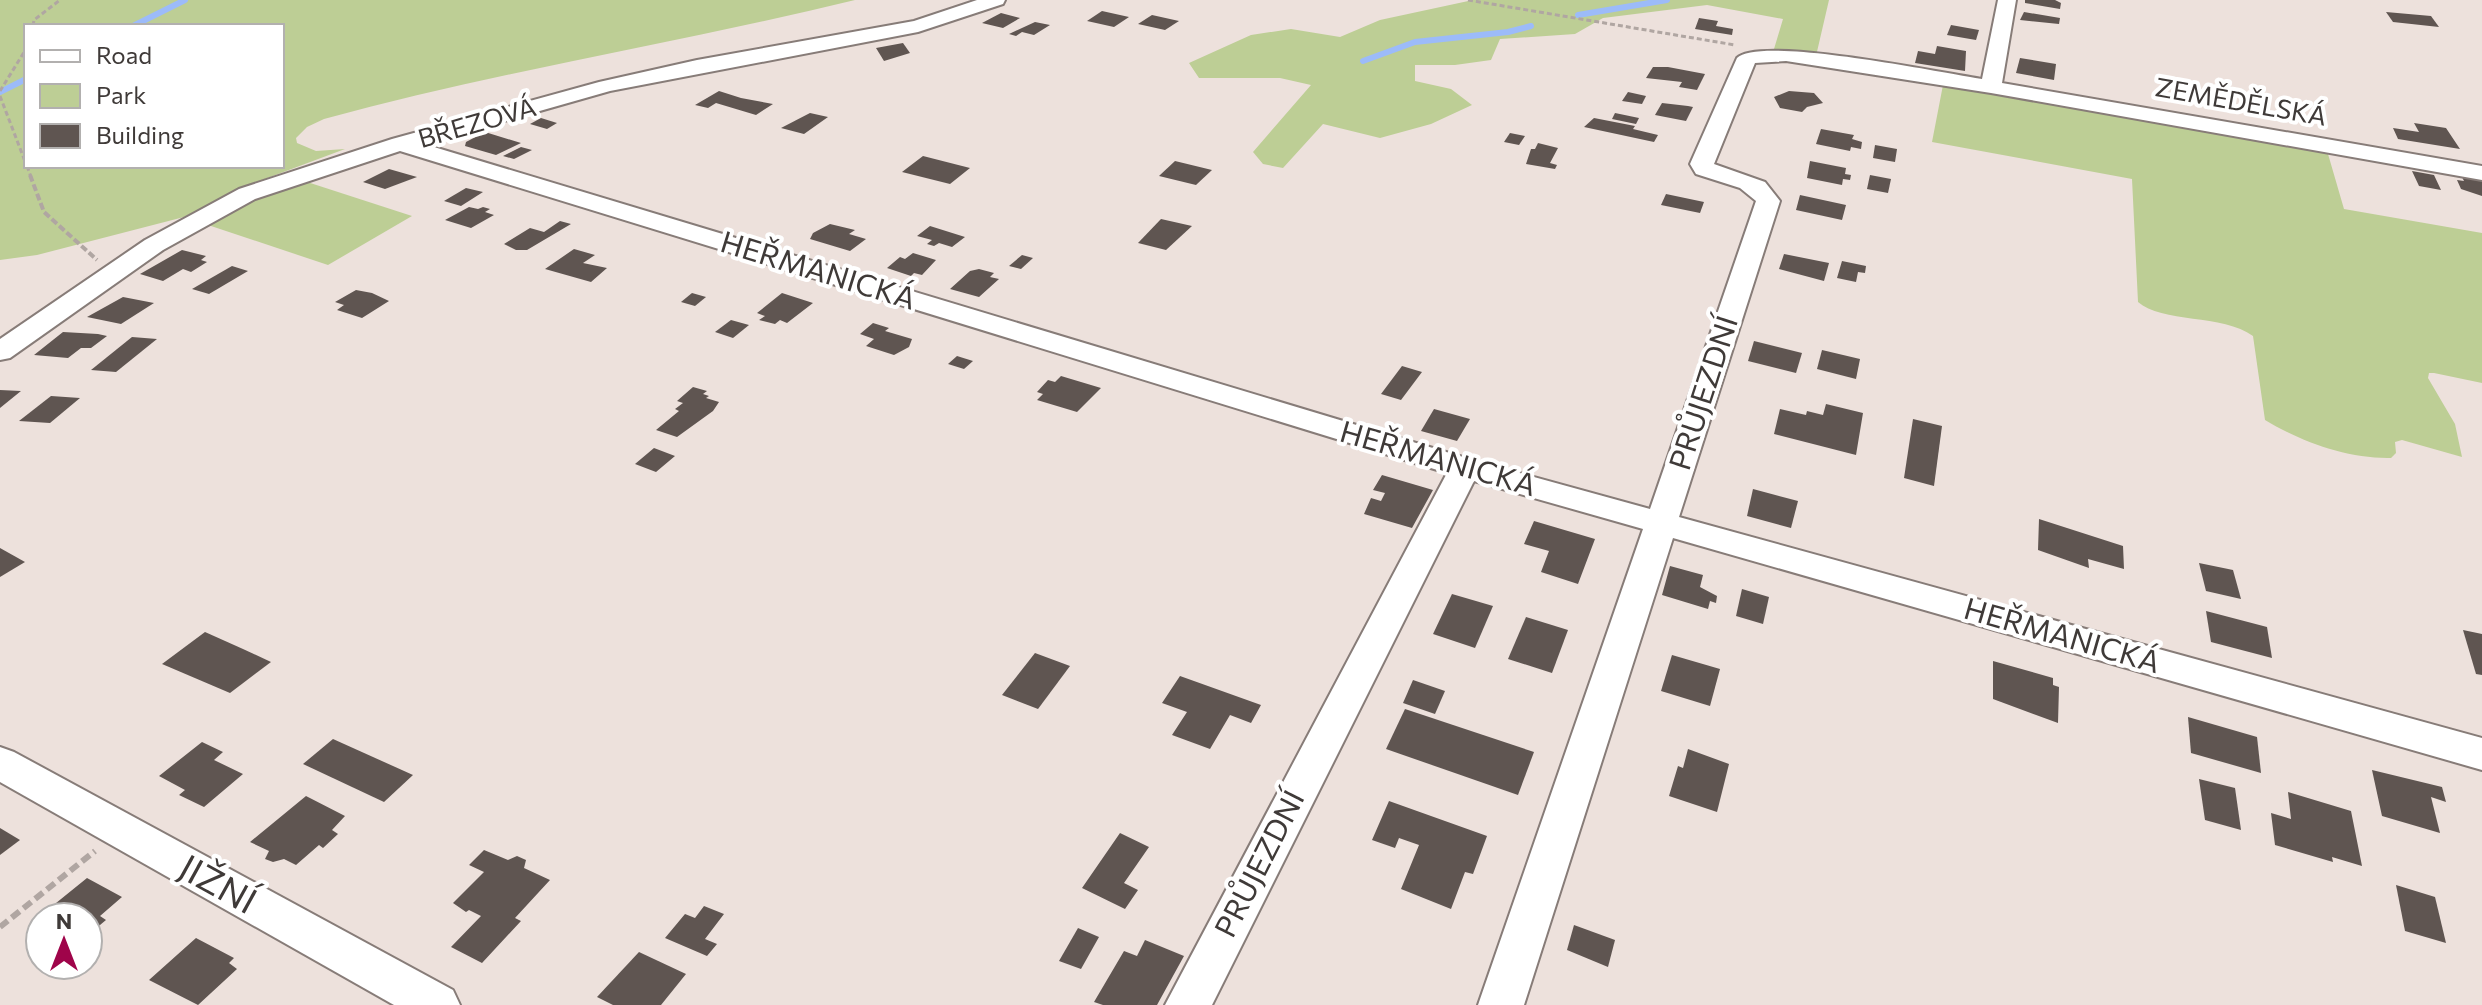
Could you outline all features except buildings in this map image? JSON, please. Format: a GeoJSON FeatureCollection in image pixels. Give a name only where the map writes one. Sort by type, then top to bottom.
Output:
{"type":"FeatureCollection","features":[{"type":"Feature","properties":{"kind":"street","name":"BŘEZOVÁ"},"geometry":{"type":"LineString","coordinates":[[0,352],[154,245],[247,194],[400,144],[606,86],[697,66],[918,26],[996,0]]}},
{"type":"Feature","properties":{"kind":"street"},"geometry":{"type":"LineString","coordinates":[[1765,54],[1991,87],[2007,0]]}},
{"type":"Feature","properties":{"kind":"street","name":"PRŮJEZDNÍ"},"geometry":{"type":"LineString","coordinates":[[1501,1005],[1768,201],[1757,187],[1713,174],[1702,164],[1744,62],[1749,57],[1765,54]]}},
{"type":"Feature","properties":{"kind":"street","name":"ZEMĚDĚLSKÁ"},"geometry":{"type":"LineString","coordinates":[[1991,87],[2482,173]]}},
{"type":"Feature","properties":{"kind":"street","name":"HEŘMANICKÁ"},"geometry":{"type":"LineString","coordinates":[[400,144],[1465,468],[2482,754]]}},
{"type":"Feature","properties":{"kind":"street","name":"PRŮJEZDNÍ"},"geometry":{"type":"LineString","coordinates":[[1188,1005],[1465,468]]}},
{"type":"Feature","properties":{"kind":"street","name":"JIŽNÍ"},"geometry":{"type":"LineString","coordinates":[[0,763],[437,1005]]}},
{"type":"Feature","properties":{"kind":"path"},"geometry":{"type":"LineString","coordinates":[[33,24],[34,20],[60,0]]}},
{"type":"Feature","properties":{"kind":"path"},"geometry":{"type":"LineString","coordinates":[[1468,0],[1730,45],[1765,54]]}},
{"type":"Feature","properties":{"kind":"path"},"geometry":{"type":"LineString","coordinates":[[24,52],[0,94],[24,160]]}},
{"type":"Feature","properties":{"kind":"path"},"geometry":{"type":"LineString","coordinates":[[27,168],[44,212],[113,274]]}},
{"type":"Feature","properties":{"kind":"path"},"geometry":{"type":"LineString","coordinates":[[0,927],[121,830]]}},
{"type":"Feature","properties":{"kind":"green space"},"geometry":{"type":"Polygon","coordinates":[[[0,0],[855,0],[456,86],[324,119],[307,127],[296,138],[297,143],[316,151],[345,149],[243,187],[184,217],[37,255],[0,260],[0,0]]]}},
{"type":"Feature","properties":{"kind":"green space"},"geometry":{"type":"Polygon","coordinates":[[[1473,0],[1829,0],[1816,56],[1774,49],[1783,19],[1707,5],[1603,18],[1575,34],[1500,39],[1491,60],[1455,65],[1415,65],[1415,81],[1451,89],[1472,105],[1431,124],[1380,138],[1323,124],[1283,168],[1263,164],[1253,152],[1311,85],[1280,78],[1199,78],[1189,63],[1251,35],[1291,29],[1340,37],[1380,20],[1473,0]]]}},
{"type":"Feature","properties":{"kind":"green space"},"geometry":{"type":"Polygon","coordinates":[[[1943,85],[2314,148],[2328,154],[2344,209],[2482,233],[2482,383],[2434,373],[2429,373],[2428,378],[2455,424],[2462,457],[2402,440],[2395,442],[2396,453],[2391,458],[2358,456],[2309,442],[2265,420],[2253,336],[2226,324],[2161,313],[2138,302],[2132,179],[1932,142],[1943,85]]]}},
{"type":"Feature","properties":{"kind":"green space"},"geometry":{"type":"Polygon","coordinates":[[[301,180],[412,216],[328,265],[205,224],[243,202],[301,180]]]}},
{"type":"Feature","properties":{"kind":"waterway"},"geometry":{"type":"LineString","coordinates":[[137,24],[185,0]]}},
{"type":"Feature","properties":{"kind":"waterway"},"geometry":{"type":"LineString","coordinates":[[1578,15],[1667,0]]}},
{"type":"Feature","properties":{"kind":"waterway"},"geometry":{"type":"LineString","coordinates":[[1363,61],[1415,42],[1508,32],[1531,26]]}},
{"type":"Feature","properties":{"kind":"waterway"},"geometry":{"type":"LineString","coordinates":[[0,92],[24,80]]}}]}
